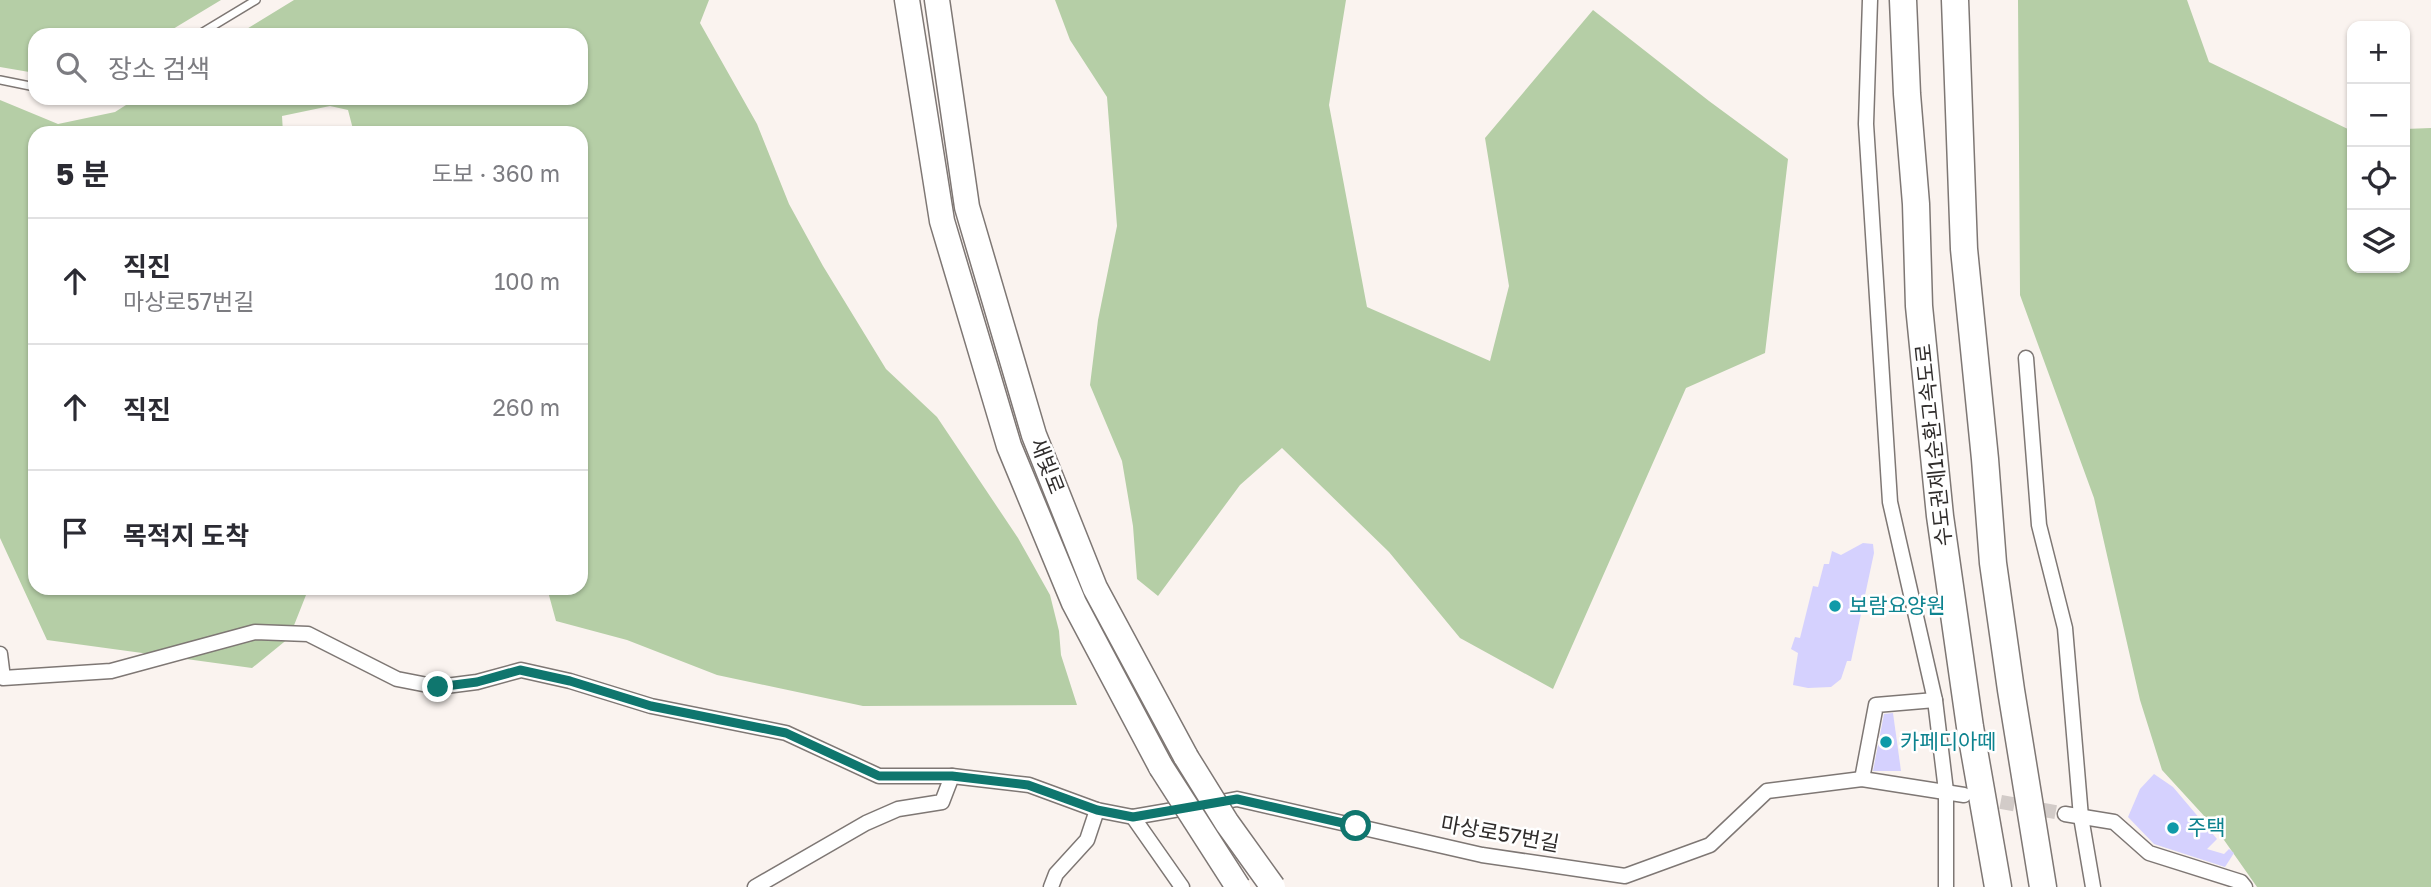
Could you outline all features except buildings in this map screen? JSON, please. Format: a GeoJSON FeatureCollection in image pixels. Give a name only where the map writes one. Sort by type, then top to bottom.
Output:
{"type":"FeatureCollection","features":[{"type":"Feature","properties":{"kind":"highway","name":"새빛로"},"geometry":{"type":"LineString","coordinates":[[907,0],[942,221],[1009,446],[1074,603],[1161,767],[1238,887]]}},
{"type":"Feature","properties":{"kind":"highway","name":"새빛로"},"geometry":{"type":"LineString","coordinates":[[937,0],[967,207],[1034,435],[1095,587],[1185,757],[1227,823],[1273,887]]}},
{"type":"Feature","properties":{"kind":"highway","name":"수도권제1순환고속도로"},"geometry":{"type":"LineString","coordinates":[[1903,0],[1916,204],[1919,306],[1940,516],[1970,727],[1998,887]]}},
{"type":"Feature","properties":{"kind":"highway"},"geometry":{"type":"LineString","coordinates":[[1955,0],[1964,249],[1993,563],[2043,887]]}},
{"type":"Feature","properties":{"kind":"street"},"geometry":{"type":"LineString","coordinates":[[1870,0],[1866,124],[1890,502],[1935,700],[1946,791],[1946,887]]}},
{"type":"Feature","properties":{"kind":"street"},"geometry":{"type":"LineString","coordinates":[[2026,358],[2039,526],[2065,628],[2081,817],[2093,887]]}},
{"type":"Feature","properties":{"kind":"street","name":"마상로57번길"},"geometry":{"type":"LineString","coordinates":[[0,654],[3,678],[111,671],[255,632],[308,634],[397,679],[438,687],[477,682],[520,670],[570,681],[651,706],[786,733],[879,776],[952,776],[1028,785],[1097,810],[1133,817],[1237,799],[1482,855],[1625,876],[1710,845],[1767,791],[1862,779],[1964,794]]}},
{"type":"Feature","properties":{"kind":"street"},"geometry":{"type":"LineString","coordinates":[[1862,779],[1876,705],[1935,700]]}},
{"type":"Feature","properties":{"kind":"street"},"geometry":{"type":"LineString","coordinates":[[755,887],[866,823],[898,809],[942,802],[952,776]]}},
{"type":"Feature","properties":{"kind":"street"},"geometry":{"type":"LineString","coordinates":[[1051,887],[1056,874],[1087,840],[1097,810]]}},
{"type":"Feature","properties":{"kind":"street"},"geometry":{"type":"LineString","coordinates":[[2065,814],[2114,822],[2149,853],[2241,882],[2245,887]]}},
{"type":"Feature","properties":{"kind":"street"},"geometry":{"type":"LineString","coordinates":[[1133,817],[1182,887]]}},
{"type":"Feature","properties":{"kind":"lane"},"geometry":{"type":"LineString","coordinates":[[210,28],[256,0]]}},
{"type":"Feature","properties":{"kind":"lane"},"geometry":{"type":"LineString","coordinates":[[0,80],[28,86]]}},
{"type":"Feature","properties":{"kind":"green space"},"geometry":{"type":"Polygon","coordinates":[[[0,0],[221,0],[175,28],[28,28],[28,72],[0,67],[0,0]]]}},
{"type":"Feature","properties":{"kind":"green space"},"geometry":{"type":"Polygon","coordinates":[[[294,0],[709,0],[700,23],[757,124],[789,204],[823,266],[886,369],[937,417],[1018,538],[1050,595],[1059,631],[1061,655],[1077,705],[863,706],[717,675],[627,640],[556,621],[549,595],[588,595],[588,126],[352,126],[348,110],[330,106],[282,116],[283,126],[28,126],[28,595],[306,595],[289,638],[252,668],[47,640],[0,538],[0,100],[58,124],[115,112],[126,105],[588,105],[588,28],[248,28],[294,0]]]}},
{"type":"Feature","properties":{"kind":"green space"},"geometry":{"type":"Polygon","coordinates":[[[1055,0],[1346,0],[1329,105],[1367,307],[1490,361],[1509,286],[1485,138],[1593,10],[1788,159],[1765,353],[1686,388],[1553,689],[1460,638],[1389,552],[1282,448],[1240,485],[1158,596],[1137,579],[1133,526],[1122,461],[1090,385],[1098,320],[1117,226],[1107,97],[1070,40],[1055,0]]]}},
{"type":"Feature","properties":{"kind":"green space"},"geometry":{"type":"Polygon","coordinates":[[[2018,0],[2187,0],[2209,62],[2347,129],[2347,273],[2410,273],[2410,129],[2431,128],[2431,887],[2257,887],[2217,830],[2162,770],[2140,700],[2094,498],[2020,295],[2018,0]]]}},
{"type":"Feature","properties":{"kind":"tunnel"},"geometry":{"type":"LineString","coordinates":[[1980,798],[2065,814]]}},
{"type":"Feature","properties":{"kind":"place","name":"보람요양원"},"geometry":{"type":"Point","coordinates":[1835,606]}},
{"type":"Feature","properties":{"kind":"place","name":"카페디아떼"},"geometry":{"type":"Point","coordinates":[1886,742]}},
{"type":"Feature","properties":{"kind":"place","name":"주택"},"geometry":{"type":"Point","coordinates":[2173,828]}},
{"type":"Feature","properties":{"kind":"route"},"geometry":{"type":"LineString","coordinates":[[438,687],[477,682],[520,670],[570,681],[651,706],[786,733],[879,776],[952,776],[1028,785],[1097,810],[1133,817],[1237,799],[1356,826]]}}]}
